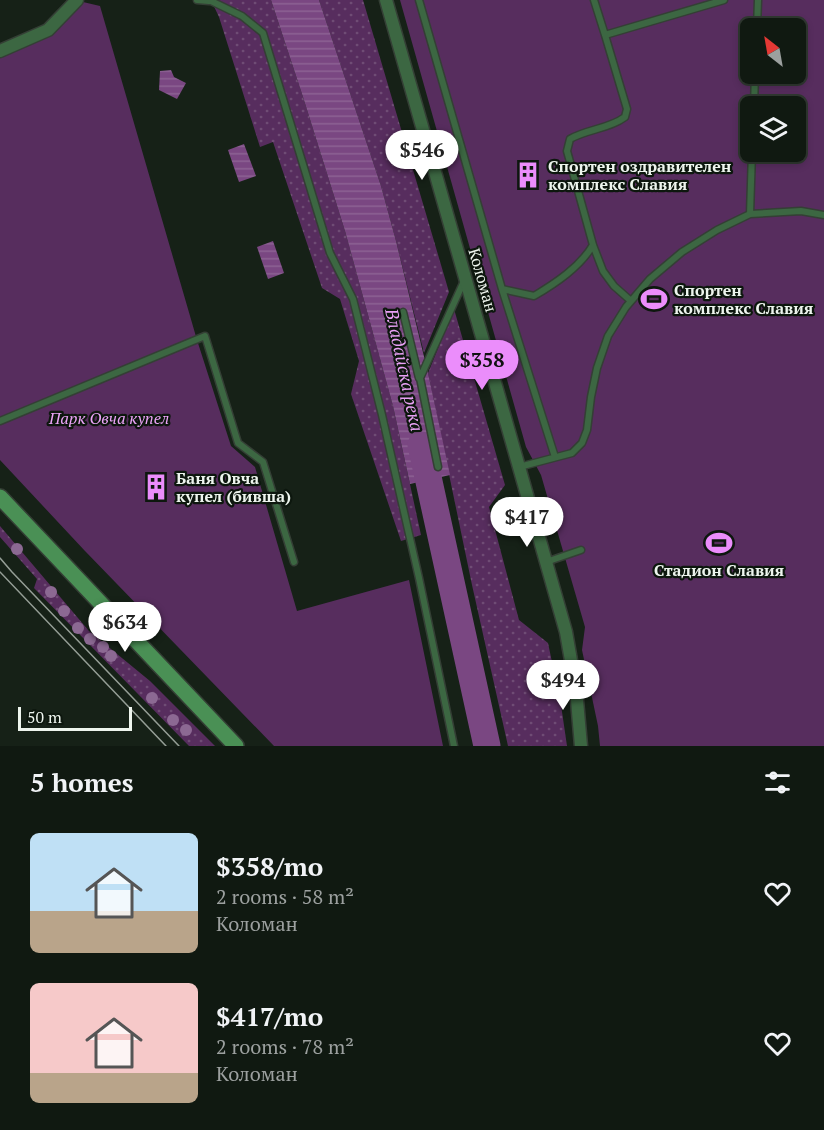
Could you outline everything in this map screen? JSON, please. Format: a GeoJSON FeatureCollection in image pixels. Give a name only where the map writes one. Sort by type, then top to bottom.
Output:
{"type":"FeatureCollection","features":[{"type":"Feature","properties":{"kind":"main road"},"geometry":{"type":"LineString","coordinates":[[0,497],[236,746]]}},
{"type":"Feature","properties":{"kind":"street"},"geometry":{"type":"LineString","coordinates":[[0,51],[48,30],[77,0]]}},
{"type":"Feature","properties":{"kind":"street","name":"Коломан"},"geometry":{"type":"LineString","coordinates":[[386,0],[566,632],[576,689],[581,746]]}},
{"type":"Feature","properties":{"kind":"lane"},"geometry":{"type":"LineString","coordinates":[[197,0],[209,1],[242,16],[262,33],[330,254],[353,299],[414,555],[453,746]]}},
{"type":"Feature","properties":{"kind":"lane"},"geometry":{"type":"LineString","coordinates":[[419,0],[502,289],[555,457]]}},
{"type":"Feature","properties":{"kind":"lane"},"geometry":{"type":"LineString","coordinates":[[594,0],[627,109],[625,117],[618,122],[570,139],[567,151],[593,244],[603,271],[614,286],[631,301]]}},
{"type":"Feature","properties":{"kind":"lane"},"geometry":{"type":"LineString","coordinates":[[604,35],[724,0]]}},
{"type":"Feature","properties":{"kind":"lane"},"geometry":{"type":"LineString","coordinates":[[757,18],[758,0]]}},
{"type":"Feature","properties":{"kind":"lane"},"geometry":{"type":"LineString","coordinates":[[750,214],[752,162]]}},
{"type":"Feature","properties":{"kind":"lane"},"geometry":{"type":"LineString","coordinates":[[519,467],[572,453],[582,443],[597,368],[608,336],[626,307],[650,279],[682,252],[717,230],[750,214],[801,211],[824,215]]}},
{"type":"Feature","properties":{"kind":"lane"},"geometry":{"type":"LineString","coordinates":[[502,289],[534,296],[553,285],[586,256],[593,244]]}},
{"type":"Feature","properties":{"kind":"lane"},"geometry":{"type":"LineString","coordinates":[[420,378],[465,278]]}},
{"type":"Feature","properties":{"kind":"lane"},"geometry":{"type":"LineString","coordinates":[[403,312],[420,378],[438,467]]}},
{"type":"Feature","properties":{"kind":"lane"},"geometry":{"type":"LineString","coordinates":[[0,422],[205,336],[238,443],[263,462],[294,562]]}},
{"type":"Feature","properties":{"kind":"lane"},"geometry":{"type":"LineString","coordinates":[[546,562],[581,550]]}},
{"type":"Feature","properties":{"kind":"green space"},"geometry":{"type":"Polygon","coordinates":[[[211,0],[271,0],[345,231],[393,406],[421,535],[401,541],[351,394],[359,361],[340,299],[322,288],[273,142],[260,147],[219,17],[211,0]]]}},
{"type":"Feature","properties":{"kind":"green space"},"geometry":{"type":"Polygon","coordinates":[[[319,0],[363,0],[449,292],[424,353],[381,186],[319,0]]]}},
{"type":"Feature","properties":{"kind":"green space","name":"Спортен комплекс Славия"},"geometry":{"type":"Polygon","coordinates":[[[400,0],[824,0],[824,746],[600,746],[582,650],[585,627],[541,475],[526,447],[400,0]]]}},
{"type":"Feature","properties":{"kind":"green space","name":"Парк Овча купел"},"geometry":{"type":"Polygon","coordinates":[[[83,2],[100,6],[197,340],[231,446],[255,467],[297,611],[409,580],[443,746],[274,746],[0,460],[0,57],[51,35],[83,2]]]}},
{"type":"Feature","properties":{"kind":"green space"},"geometry":{"type":"Polygon","coordinates":[[[454,309],[505,485],[489,507],[519,620],[548,643],[567,746],[508,746],[428,373],[454,309]]]}},
{"type":"Feature","properties":{"kind":"green space"},"geometry":{"type":"Polygon","coordinates":[[[0,526],[89,631],[150,681],[215,746],[189,746],[34,588],[37,579],[0,537],[0,526]]]}},
{"type":"Feature","properties":{"kind":"water"},"geometry":{"type":"Polygon","coordinates":[[[271,0],[319,0],[381,186],[428,373],[450,475],[410,484],[393,406],[345,231],[271,0]]]}},
{"type":"Feature","properties":{"kind":"water"},"geometry":{"type":"Polygon","coordinates":[[[171,70],[174,77],[186,83],[177,99],[159,90],[160,71],[171,70]]]}},
{"type":"Feature","properties":{"kind":"water"},"geometry":{"type":"Polygon","coordinates":[[[244,144],[256,176],[239,182],[228,150],[244,144]]]}},
{"type":"Feature","properties":{"kind":"water"},"geometry":{"type":"Polygon","coordinates":[[[273,241],[284,273],[268,279],[257,247],[273,241]]]}},
{"type":"Feature","properties":{"kind":"waterway","name":"Владайска река"},"geometry":{"type":"LineString","coordinates":[[421,445],[487,746]]}},
{"type":"Feature","properties":{"kind":"tram line"},"geometry":{"type":"LineString","coordinates":[[0,558],[179,746]]}},
{"type":"Feature","properties":{"kind":"tram line"},"geometry":{"type":"LineString","coordinates":[[0,572],[166,746]]}},
{"type":"Feature","properties":{"kind":"place","name":"Спортен оздравителен комплекс Славия"},"geometry":{"type":"Point","coordinates":[528,175]}},
{"type":"Feature","properties":{"kind":"place","name":"Спортен комплекс Славия"},"geometry":{"type":"Point","coordinates":[654,299]}},
{"type":"Feature","properties":{"kind":"place","name":"Баня Овча купел (бивша)"},"geometry":{"type":"Point","coordinates":[156,487]}},
{"type":"Feature","properties":{"kind":"place","name":"Стадион Славия"},"geometry":{"type":"Point","coordinates":[719,543]}}]}
